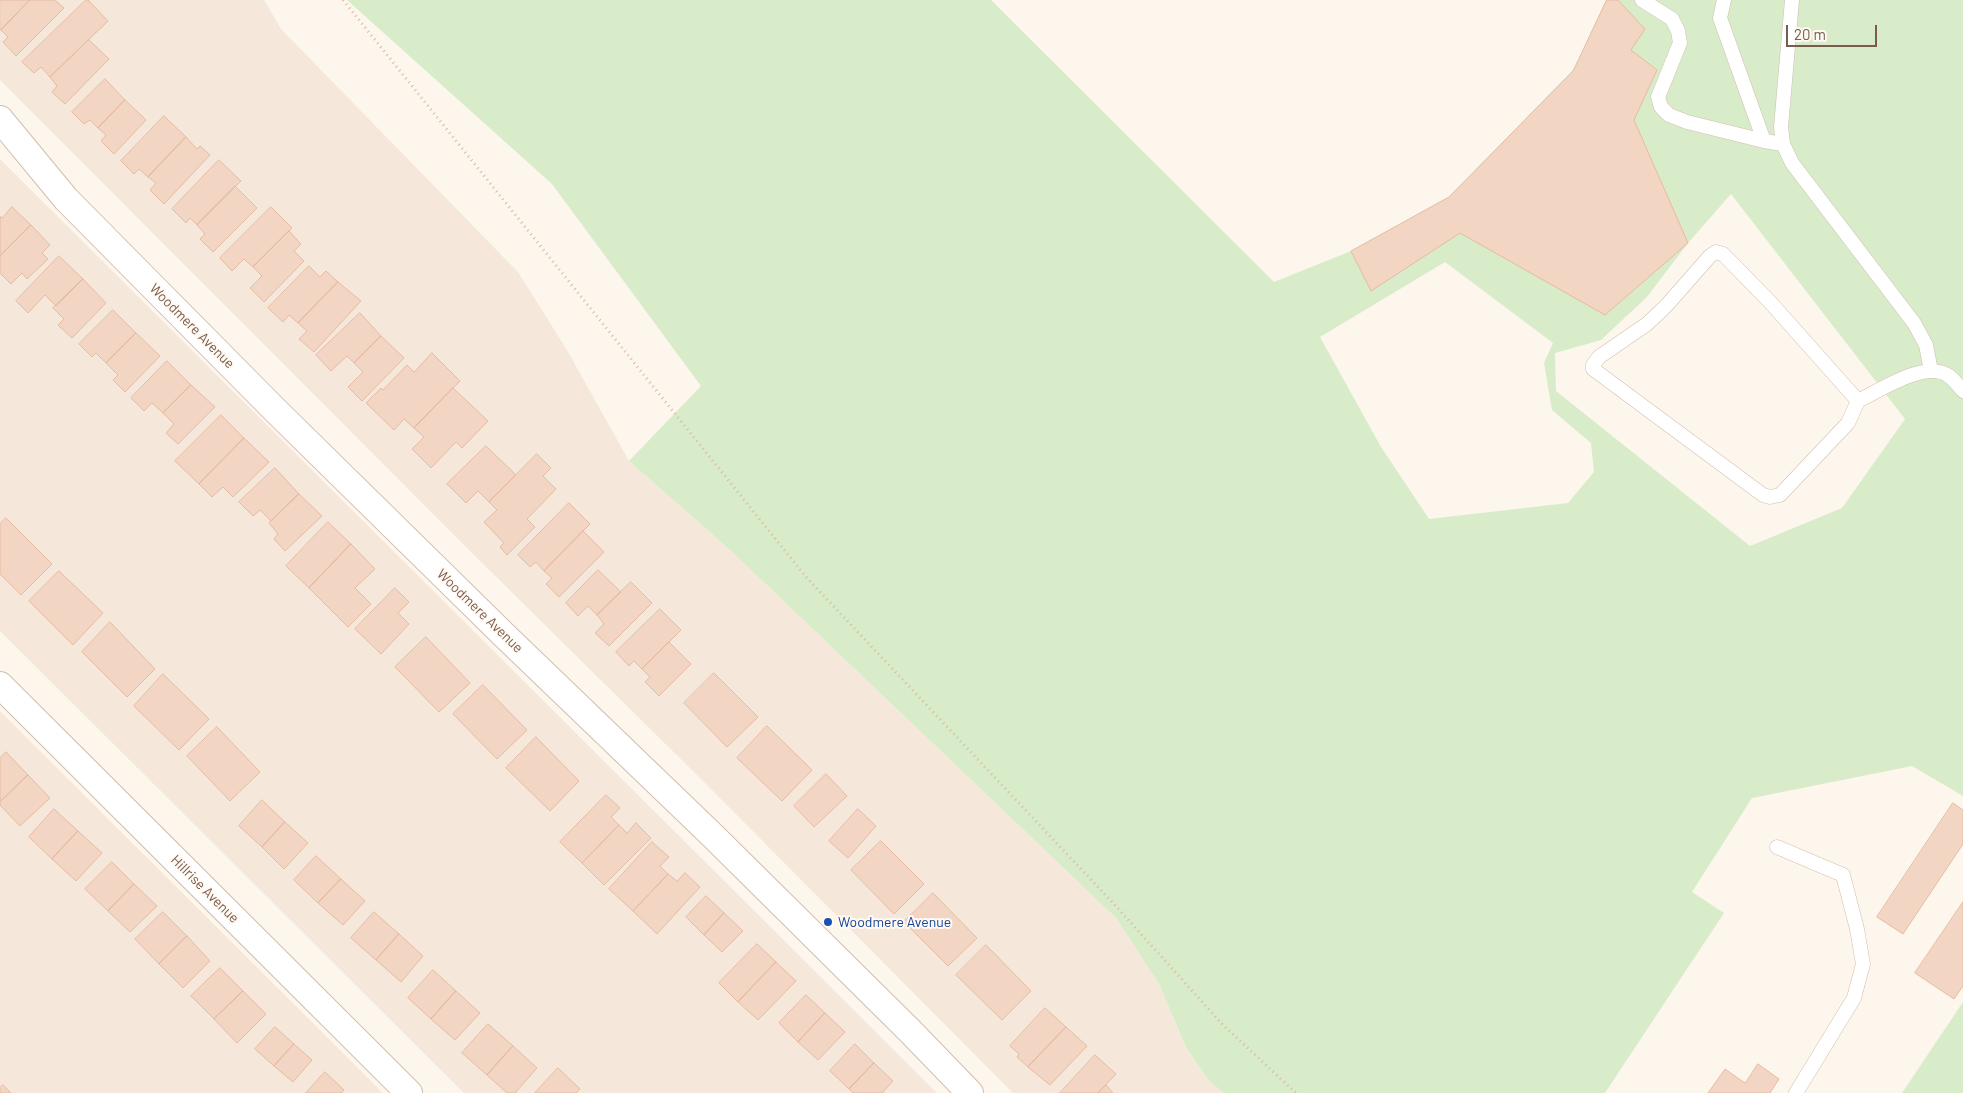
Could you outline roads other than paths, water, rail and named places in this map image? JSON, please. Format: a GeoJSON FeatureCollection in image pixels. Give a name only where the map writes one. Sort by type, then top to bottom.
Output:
{"type":"FeatureCollection","features":[{"type":"Feature","properties":{"kind":"street","name":"Woodmere Avenue"},"geometry":{"type":"LineString","coordinates":[[0,119],[66,199],[268,403],[505,636],[712,835],[970,1093]]}},
{"type":"Feature","properties":{"kind":"street","name":"Hillrise Avenue"},"geometry":{"type":"LineString","coordinates":[[0,685],[409,1093]]}},
{"type":"Feature","properties":{"kind":"lane"},"geometry":{"type":"LineString","coordinates":[[1642,0],[1660,4],[1678,31],[1680,43],[1658,97],[1662,107],[1669,115],[1687,122],[1783,144]]}},
{"type":"Feature","properties":{"kind":"lane"},"geometry":{"type":"LineString","coordinates":[[1724,0],[1720,18],[1764,141]]}},
{"type":"Feature","properties":{"kind":"lane"},"geometry":{"type":"LineString","coordinates":[[1792,0],[1781,127],[1783,144],[1792,162],[1914,323],[1926,345],[1931,371]]}},
{"type":"Feature","properties":{"kind":"lane"},"geometry":{"type":"LineString","coordinates":[[1858,401],[1770,302],[1723,254],[1716,252],[1710,256],[1666,306],[1647,324],[1599,357],[1593,365],[1593,369],[1763,495],[1770,497],[1780,495],[1848,424],[1858,401],[1911,374],[1931,371],[1948,375],[1963,391]]}},
{"type":"Feature","properties":{"kind":"lane"},"geometry":{"type":"LineString","coordinates":[[1778,847],[1843,874],[1863,964],[1854,998],[1796,1093]]}},
{"type":"Feature","properties":{"kind":"place","name":"Woodmere Avenue"},"geometry":{"type":"Point","coordinates":[828,922]}}]}
